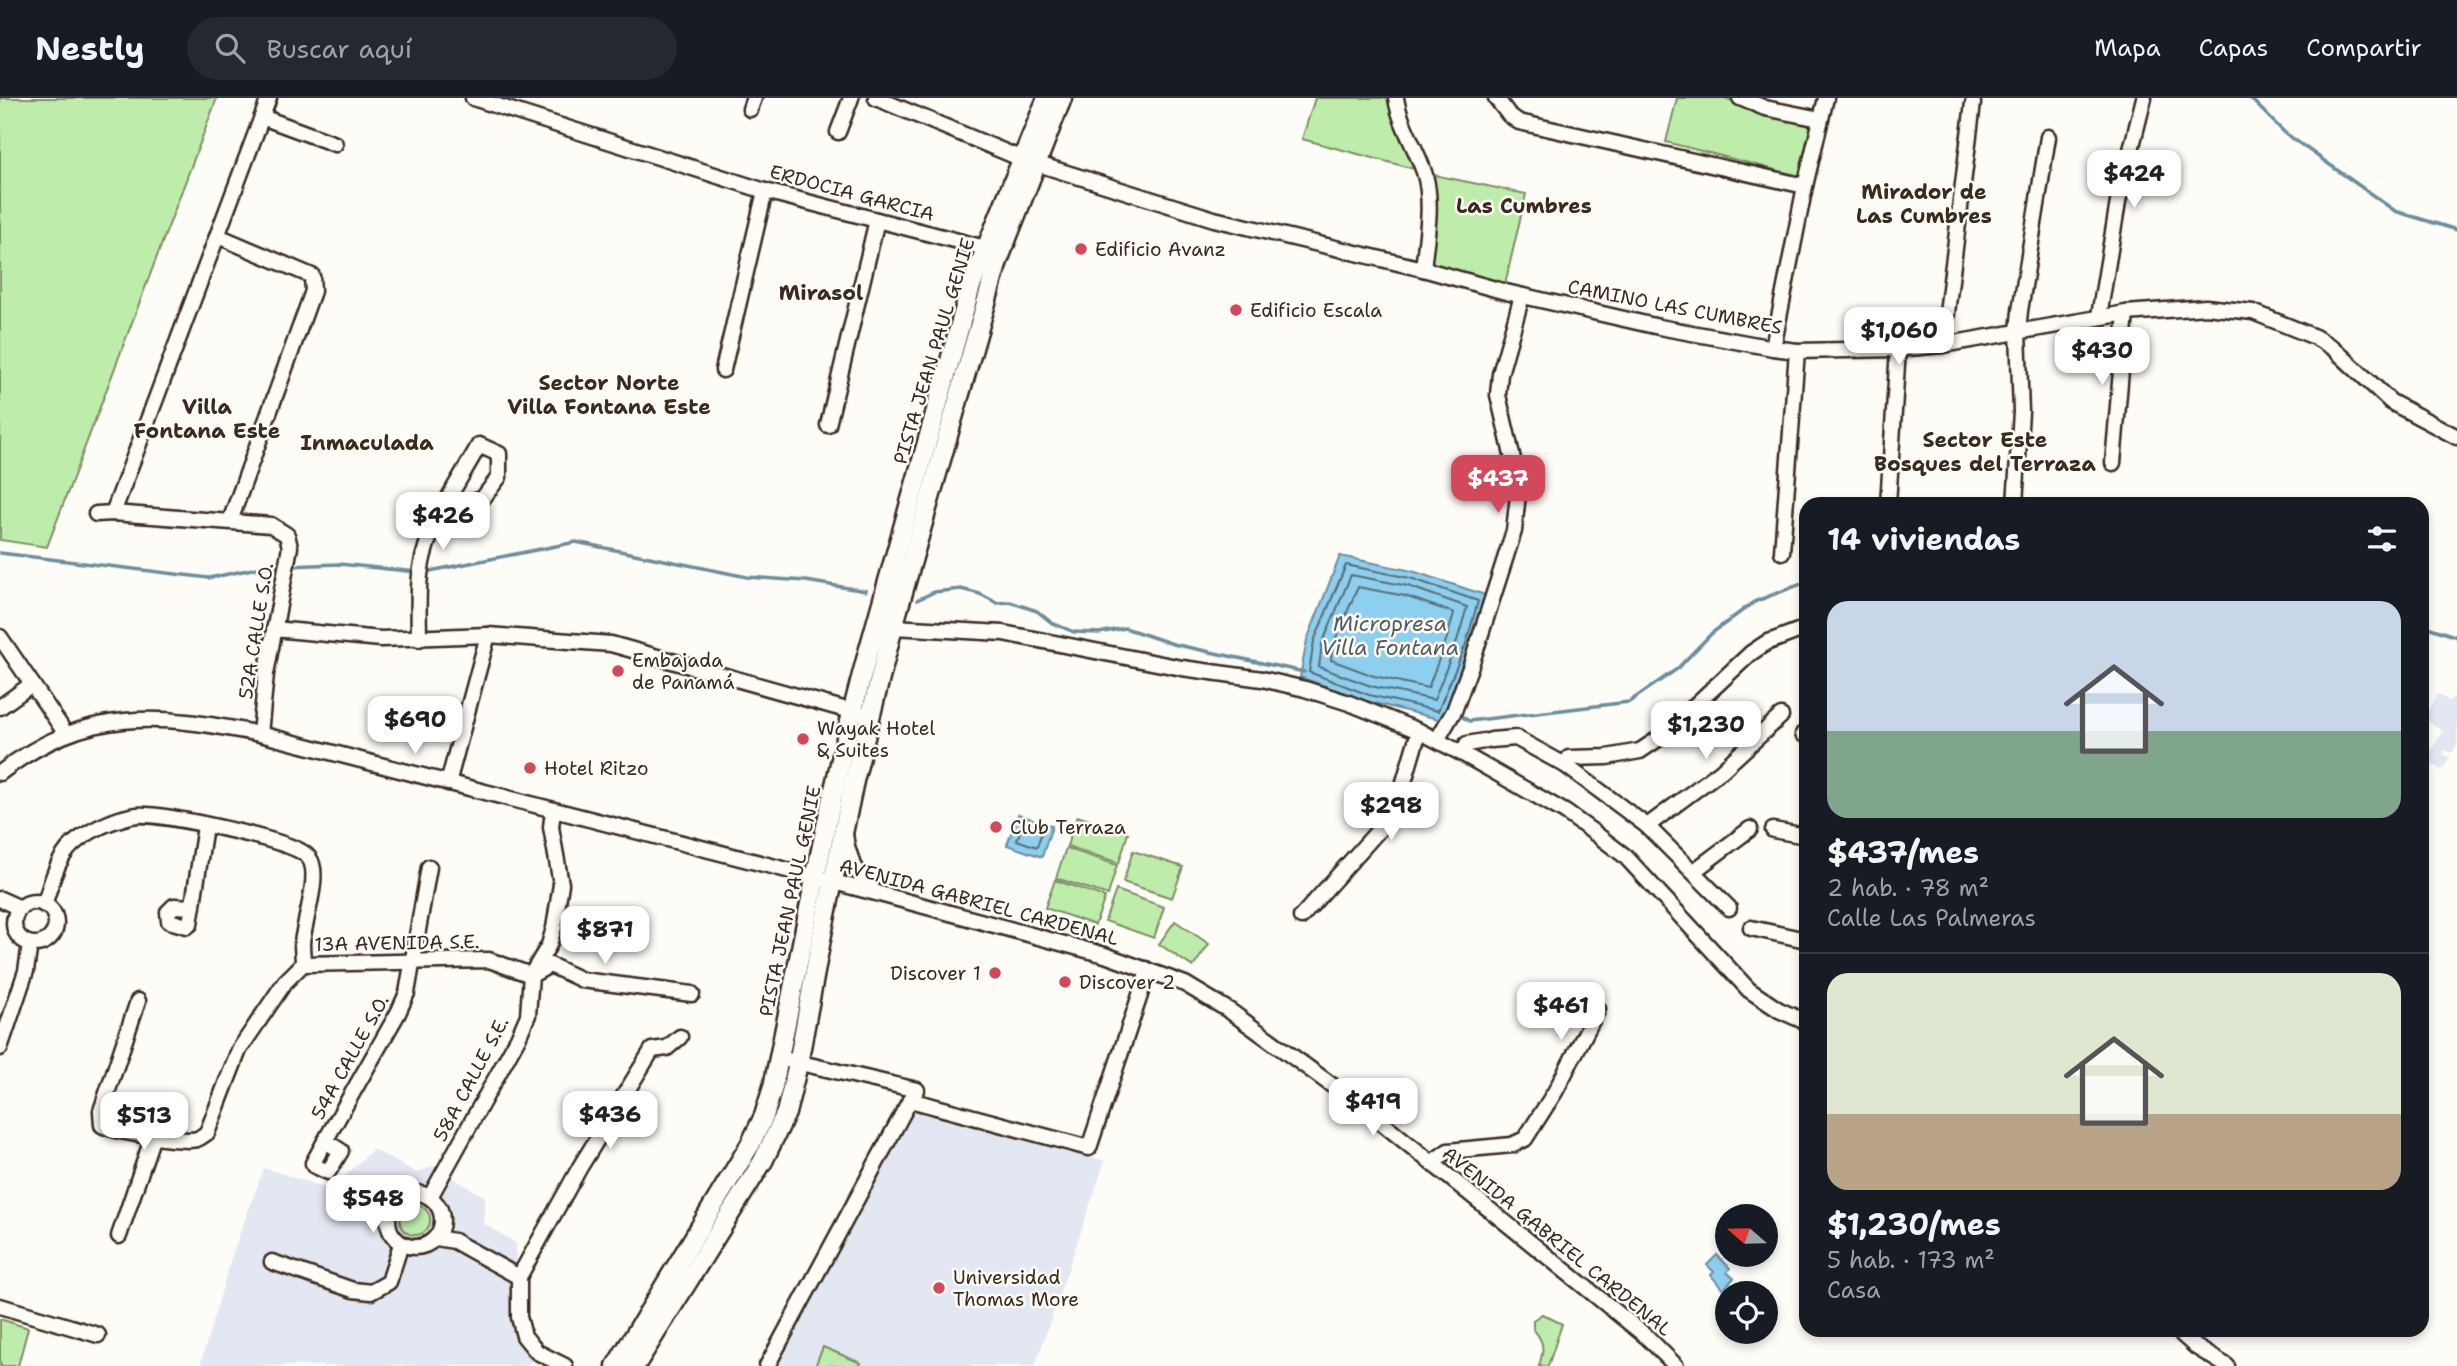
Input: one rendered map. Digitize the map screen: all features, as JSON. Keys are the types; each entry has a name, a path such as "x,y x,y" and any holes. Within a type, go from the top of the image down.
{"main road":[{"name":"PISTA JEAN PAUL GENIE","path":"1030,161 1047,98"},
{"path":"1030,161 1053,98"},
{"name":"PISTA JEAN PAUL GENIE","path":"616,1366 750,1145 764,1116 779,1058 814,878 860,714 893,627 991,254 1030,161 1062,98"},
{"name":"PISTA JEAN PAUL GENIE","path":"635,1366 763,1161 786,1113 845,826 867,656 971,286 991,254"},
{"path":"867,656 882,634 893,627 887,623 887,615 899,565 902,533"}],"street":[{"path":"113,513 270,98"},
{"name":"ERDOCIA GARCIA","path":"473,98 765,191 877,220 991,254"},
{"path":"838,132 851,98"},
{"name":"CAMINO LAS CUMBRES","path":"876,98 1030,161 1214,219 1522,296 1670,330 1773,348 1797,351 1898,349 1943,345 2099,316 2206,307 2229,308 2269,316 2333,348 2391,402 2457,437"},
{"path":"1396,98 1399,115 1409,133 1426,178 1428,216 1423,270"},
{"path":"1496,98 1509,115 1519,122 1805,186"},
{"path":"1740,98 1765,108 1820,119"},
{"path":"1773,348 1805,186 1826,98"},
{"path":"2099,316 2118,202 2144,98"},
{"path":"1943,345 1973,103"},
{"path":"262,117 335,144"},
{"path":"2015,497 2021,412 2018,331 2048,137"},
{"path":"723,370 765,191"},
{"path":"828,425 877,220"},
{"path":"96,514 230,521 313,291 312,276 218,236"},
{"path":"1437,740 1454,711 1471,665 1514,531 1519,485 1498,395 1500,374 1522,296"},
{"path":"2113,463 2126,313"},
{"path":"1888,497 1898,349"},
{"path":"1782,552 1797,351"},
{"path":"419,639 421,575 429,537 439,518 479,446 499,454 499,477 483,498 439,518"},
{"name":"52A CALLE S.O.","path":"230,521 271,525 286,535 290,547 274,629 260,734"},
{"path":"893,627 1003,633 1182,668 1262,679 1305,688 1419,732 1565,812 1625,856 1749,990 1779,1010 1799,1019"},
{"path":"274,629 340,637 419,639 488,635 611,644 860,714"},
{"path":"1565,765 1569,758 1607,757 1640,751 1661,737 1751,653 1766,643 1798,631"},
{"path":"448,783 488,635"},
{"path":"0,637 66,734"},
{"path":"0,707 32,684"},
{"path":"1647,826 1721,771 1781,716"},
{"name":"AVENIDA GABRIEL CARDENAL","path":"0,773 21,757 66,734 145,718 196,722 260,734 876,893 1105,955 1146,969 1185,984 1230,1010 1370,1113 1647,1337 1672,1365"},
{"path":"1301,917 1385,823 1401,792 1419,732"},
{"path":"1463,754 1467,744 1516,738 1565,765 1647,826 1729,908"},
{"path":"531,975 549,945 555,928 561,884 551,827 553,811"},
{"path":"44,905 64,855 80,838 115,821 138,815 205,825 305,853 312,863 314,875 302,944 303,964 285,982 239,1050 206,1133 197,1139 153,1136 108,1129 102,1125 102,1111 138,1001"},
{"path":"193,907 205,825"},
{"path":"845,826 848,850 855,870 876,893"},
{"path":"1694,871 1750,829"},
{"path":"1773,830 1799,835"},
{"name":"54A CALLE S.O.","path":"325,1141 407,993 429,867"},
{"path":"0,899 17,913"},
{"path":"0,913 17,913 30,903 44,905 52,911 56,924 54,931 45,941 30,944 17,935 17,913"},
{"path":"1751,928 1799,938"},
{"path":"0,1048 26,971 30,944"},
{"name":"13A AVENIDA S.E.","path":"303,964 489,960 531,975 550,965 582,980 692,994"},
{"path":"767,1366 910,1100 1089,1148 1146,977 1146,969"},
{"name":"58A CALLE S.E.","path":"430,1197 518,1038 527,1015 531,975"},
{"path":"1432,1163 1448,1152 1511,1145 1525,1139 1555,1092 1598,1009"},
{"path":"565,1366 537,1352 524,1336 519,1317 519,1277 580,1167 652,1050 667,1048 680,1037"},
{"path":"779,1058 917,1090"},
{"path":"119,1236 153,1136"},
{"path":"436,1238 443,1221 442,1211 430,1197 411,1193 395,1202 388,1220 389,1229 401,1244 419,1247 436,1238 454,1241 519,1277"},
{"path":"272,1262 338,1286 371,1292 389,1282 401,1244"},
{"path":"0,1306 98,1335"},
{"path":"2185,1337 2227,1366"}],"shaded area":[{"path":"2438,694 2449,701 2457,694 2457,745 2452,753 2445,750 2443,754 2450,758 2442,770 2429,762 2429,755 2443,730 2429,722 2429,708"},
{"name":"Universidad Thomas More","path":"917,1108 1105,1161 1035,1366 772,1366"},
{"path":"373,1149 417,1173 433,1166 485,1197 483,1223 516,1243 515,1328 532,1361 524,1366 200,1366 231,1258 264,1168 339,1192 349,1172"}],"green space":[{"path":"0,98 217,98 47,547 0,540"},
{"path":"1315,98 1389,98 1396,125 1418,170 1302,139"},
{"path":"1677,98 1725,98 1763,113 1812,122 1800,176 1666,142"},
{"path":"1434,175 1526,194 1505,284 1428,265"},
{"path":"1077,816 1128,833 1119,863 1067,846"},
{"path":"1066,848 1117,865 1108,895 1056,878"},
{"path":"1133,851 1183,867 1172,898 1123,882"},
{"path":"1055,880 1105,897 1095,925 1045,908"},
{"path":"1116,890 1164,907 1154,938 1105,921"},
{"path":"1175,921 1209,944 1193,967 1159,944"},
{"path":"415,1205 426,1209 430,1220 426,1231 415,1235 404,1231 400,1220 404,1209"},
{"path":"1542,1314 1562,1324 1548,1366 1539,1366 1542,1346 1533,1329 1533,1320"},
{"path":"0,1319 28,1328 18,1366 0,1366"},
{"path":"823,1347 861,1363 859,1366 815,1366"}],"water":[{"name":"Micropresa Villa Fontana","path":"1340,556 1412,571 1488,596 1442,720 1367,701 1300,677 1307,640"},
{"path":"1018,814 1052,826 1042,857 1007,845"},
{"path":"1715,1257 1715,1267 1729,1267 1727,1272 1734,1278 1731,1281 1716,1281 1711,1275 1714,1272 1707,1265"}],"waterway":[{"path":"2250,98 2285,133 2395,211 2457,230"},
{"path":"425,572 576,542 747,577 806,581 866,591"},
{"path":"0,553 209,578 281,565"},
{"path":"289,566 339,564 417,572"},
{"path":"1456,713 1469,721 1629,702 1677,669 1712,633 1754,602 1799,585"},
{"path":"917,600 934,592 961,589 980,594 997,603 1010,602 1037,611 1052,623 1074,632 1099,633 1125,628 1173,644 1304,672"},
{"path":"2429,627 2457,637"}],"place":[{"name":"Edificio Avanz","path":"1081,249"},
{"name":"Edificio Escala","path":"1236,310"},
{"name":"Embajada de Panamá","path":"618,671"},
{"name":"Wayak Hotel & Suites","path":"803,739"},
{"name":"Hotel Ritzo","path":"530,768"},
{"name":"Club Terraza","path":"996,827"},
{"name":"Discover 1","path":"995,973"},
{"name":"Discover 2","path":"1065,982"},
{"name":"Universidad Thomas More","path":"939,1288"}],"district":[{"name":"Mirador de Las Cumbres","path":"1924,204"},
{"name":"Las Cumbres","path":"1524,206"},
{"name":"Mirasol","path":"821,293"},
{"name":"Sector Norte Villa Fontana Este","path":"609,395"},
{"name":"Villa Fontana Este","path":"207,419"},
{"name":"Inmaculada","path":"367,443"},
{"name":"Sector Este Bosques del Terraza","path":"1985,452"}]}
